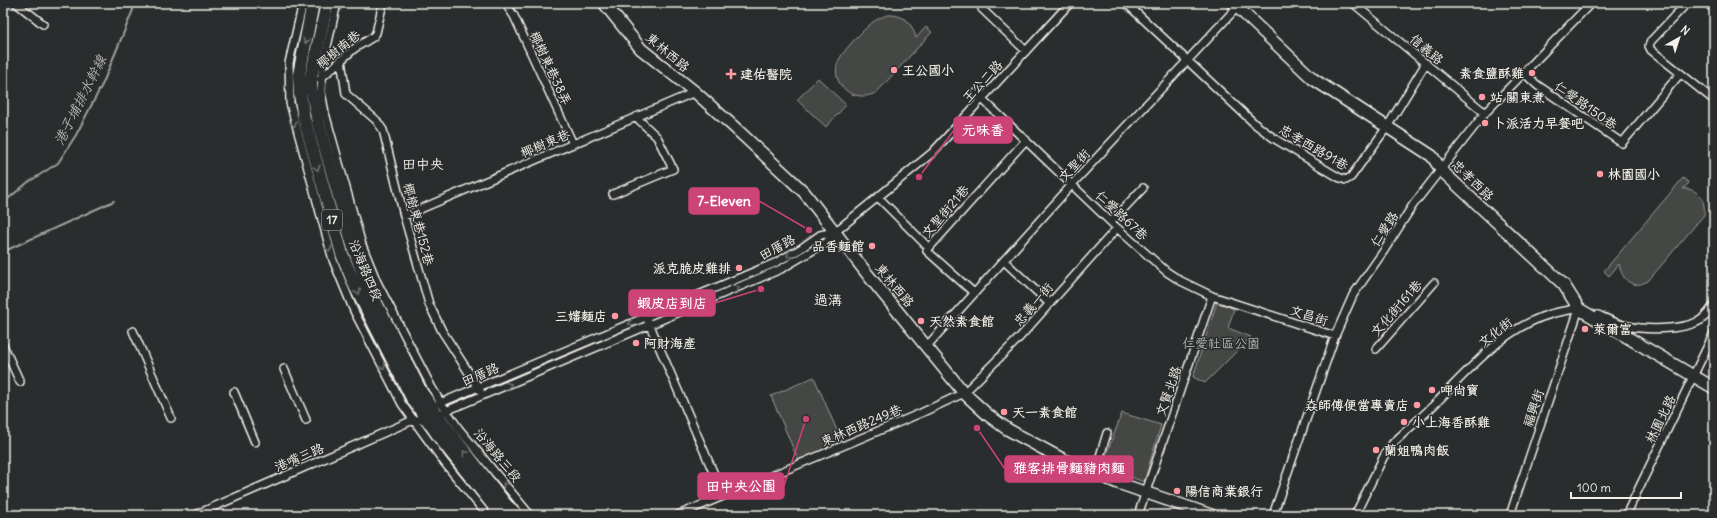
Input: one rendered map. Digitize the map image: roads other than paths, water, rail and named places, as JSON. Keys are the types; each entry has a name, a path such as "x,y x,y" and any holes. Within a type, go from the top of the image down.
{"main road":[{"name":"沿海路四段","path":"313,3 299,75 300,94 304,118 342,254 355,286 412,398 434,411"},
{"name":"沿海路四段","path":"327,3 311,77 311,87 318,123 354,249 367,285 421,392 434,411"},
{"name":"17","path":"434,411 443,442 501,515"},
{"name":"沿海路三段","path":"434,411 506,505 517,515"}],"street":[{"path":"16,3 43,24"},
{"name":"沿海路四段","path":"303,3 289,63 290,103 324,232 342,285 402,404 413,420"},
{"name":"沿海路四段","path":"337,3 322,69 321,92 325,113 362,245 377,282 432,388 434,411"},
{"name":"椰樹南巷","path":"290,103 376,33 383,3"},
{"name":"椰樹東巷38弄","path":"505,3 514,16 573,144"},
{"name":"東林西路","path":"604,3 641,50 695,92 775,163 804,192 868,275 964,393 988,415 1007,429 1064,460 1146,494 1211,515"},
{"name":"王公二路","path":"836,232 932,153 1070,3"},
{"path":"1126,3 1188,60"},
{"name":"信義路","path":"1353,3 1485,113"},
{"name":"仁愛路","path":"1274,515 1335,336 1353,295 1413,206 1442,171 1485,113 1591,3"},
{"path":"1686,3 1651,41 1649,46 1650,50 1714,100"},
{"path":"1706,3 1714,9"},
{"name":"文聖街","path":"927,346 1072,185 1188,60 1237,4"},
{"name":"忠孝西路","path":"1237,4 1313,79 1432,156 1442,171 1564,285 1578,309 1714,388"},
{"path":"982,9 1026,51"},
{"name":"椰樹東巷152巷","path":"341,60 346,94 376,120 383,130 404,216 429,304 442,331 484,395"},
{"name":"忠孝西路91巷","path":"1188,60 1255,124 1275,139 1338,177 1346,180 1351,177 1387,127"},
{"path":"1387,127 1426,63"},
{"name":"仁愛路150巷","path":"1524,72 1537,85 1622,143 1680,74"},
{"name":"椰樹東巷","path":"404,216 695,92"},
{"name":"仁愛路67巷","path":"976,93 1117,228 1167,272 1181,282 1212,296 1275,317"},
{"path":"613,194 673,169 657,138 636,117"},
{"name":"文聖街21巷","path":"974,294 927,251 928,248 1026,140"},
{"path":"1111,222 1143,188"},
{"path":"879,198 928,248"},
{"name":"忠義一街","path":"964,393 1019,338 1117,228"},
{"name":"田厝路","path":"434,411 484,395 781,269 827,242 836,232"},
{"name":"田厝路","path":"413,420 434,411 478,387 779,261 820,235 836,232"},
{"path":"1004,261 1049,303"},
{"name":"文化街161巷","path":"1376,349 1434,283"},
{"name":"文賢北路","path":"1138,515 1212,296"},
{"name":"文化街","path":"1354,515 1385,454 1393,443 1476,363 1521,326 1541,316 1578,309 1627,326 1659,328 1682,327 1697,322 1708,314 1714,305"},
{"name":"福興街","path":"1510,515 1578,309"},
{"path":"647,317 723,495"},
{"name":"文昌街","path":"1275,317 1335,336"},
{"path":"133,331 171,418"},
{"name":"林園北路","path":"1626,515 1714,333"},
{"path":"3,345 20,382"},
{"path":"284,369 306,420"},
{"path":"234,392 255,442"},
{"name":"東林西路249巷","path":"678,515 921,413 964,393"},
{"name":"沿海路三段","path":"434,411 459,429 530,515"},
{"path":"413,420 444,462 488,515"},
{"name":"港嘴三路","path":"195,515 413,420"},
{"path":"1095,473 1107,433"}],"waterway":[{"name":"港子埔排水幹線","path":"3,203 27,183 58,163 76,135 103,83 133,10 132,3"},
{"path":"3,248 7,250 114,201"}],"place":[{"name":"王公國小","path":"894,70"},
{"name":"素食鹽酥雞","path":"1532,73"},
{"name":"建佑醫院","path":"731,74"},
{"name":"站 關東煮","path":"1482,97"},
{"name":"卜派活力早餐吧","path":"1485,123"},
{"name":"林園國小","path":"1600,174"},
{"name":"元味香","path":"919,177"},
{"name":"7-Eleven","path":"809,230"},
{"name":"品香麵館","path":"872,246"},
{"name":"派克脆皮雞排","path":"739,268"},
{"name":"蝦皮店到店","path":"761,289"},
{"name":"三嬸麵店","path":"615,316"},
{"name":"天然素食館","path":"921,321"},
{"name":"萊爾富","path":"1585,329"},
{"name":"阿財海產","path":"636,343"},
{"name":"呷尚寶","path":"1432,390"},
{"name":"𡘙師傅便當專賣店","path":"1417,405"},
{"name":"天一素食館","path":"1004,412"},
{"name":"田中央公園","path":"806,419"},
{"name":"小上海香酥雞","path":"1404,422"},
{"name":"雅客排骨麵豬肉麵","path":"977,428"},
{"name":"蘭姐鴨肉飯","path":"1376,450"},
{"name":"陽信商業銀行","path":"1177,491"}],"district":[{"name":"田中央","path":"423,164"},
{"name":"過溝","path":"828,300"}],"park label":[{"name":"仁愛社區公園","path":"1221,343"}]}
